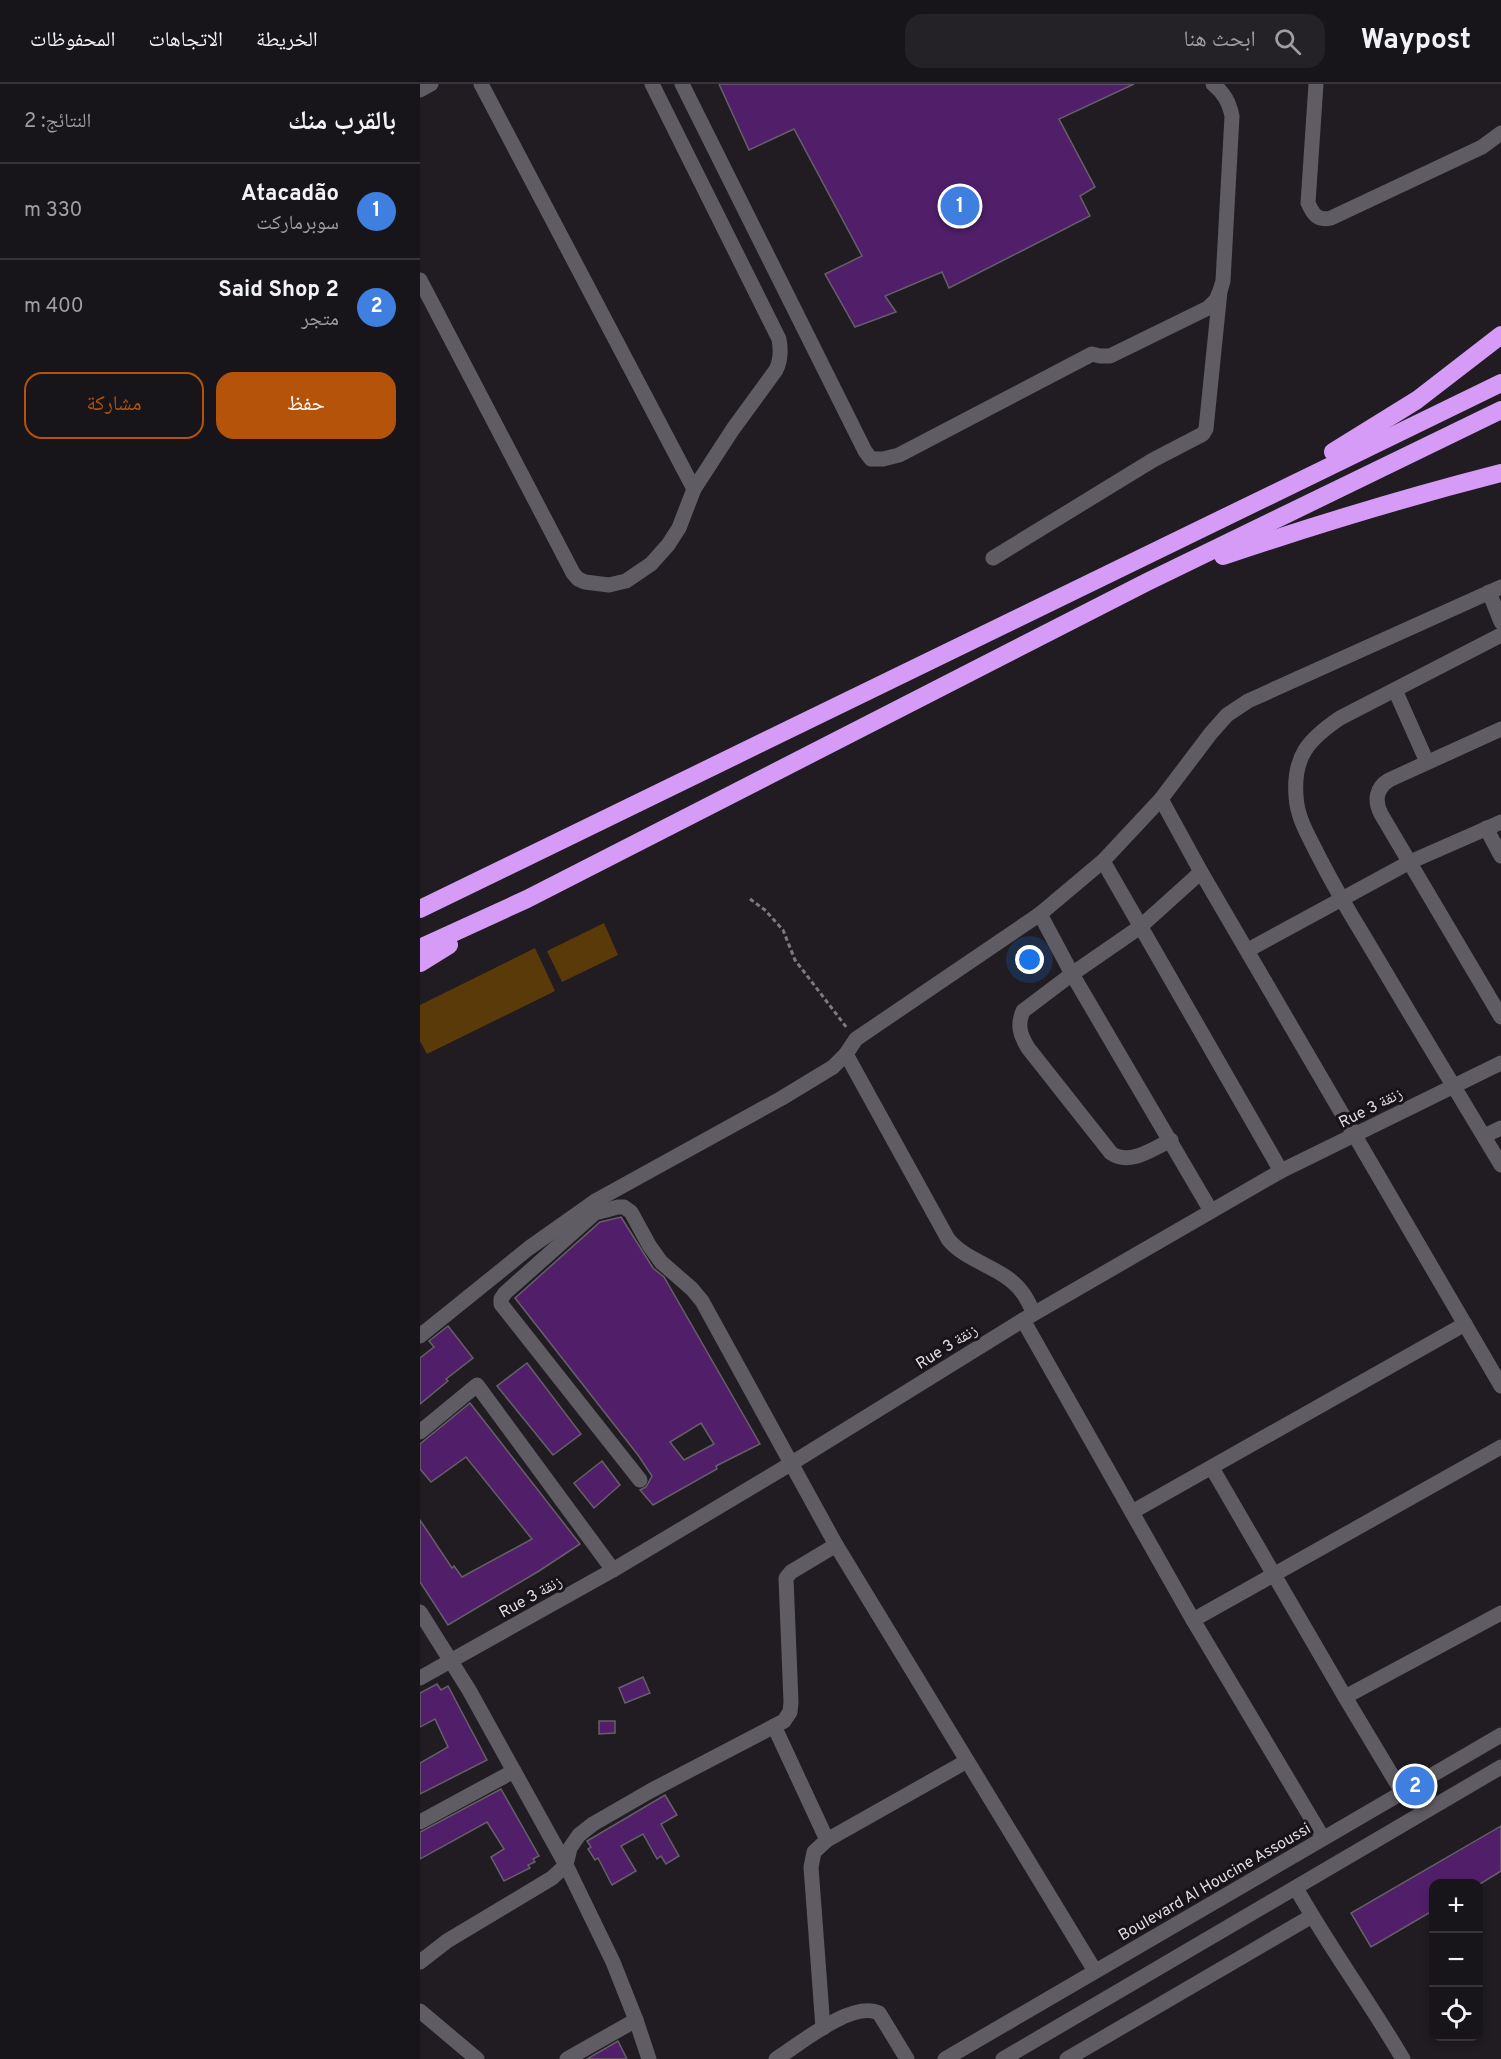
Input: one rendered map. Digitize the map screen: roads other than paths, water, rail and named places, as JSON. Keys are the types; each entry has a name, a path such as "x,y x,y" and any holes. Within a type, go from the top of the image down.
{"highway":[{"path":"1142,558 1344,447 1417,400 1501,335"},
{"path":"420,908 1501,383"},
{"path":"420,948 527,898 1147,582 1501,410"},
{"path":"1147,582 1302,529 1501,473"},
{"path":"420,963 527,898"}],"street":[{"path":"420,90 431,84"},
{"path":"482,84 694,489"},
{"path":"420,280 573,573 578,579 592,584 618,584 635,576 651,564 679,528 694,489 732,429 776,370 780,361 780,346 652,84"},
{"path":"682,84 871,459 899,455 1092,354 1110,356 1208,308 1216,300 1223,281 1232,116 1230,104 1213,84"},
{"path":"1316,84 1308,203 1313,215 1320,219 1331,218 1450,163 1482,147 1501,133"},
{"path":"993,558 1153,460 1203,434 1206,429 1220,291"},
{"path":"420,1336 529,1248 597,1200 782,1098 833,1067 856,1039 1040,914 1102,861 1161,799 1227,715 1241,706 1495,589 1501,622"},
{"path":"1501,635 1340,718 1314,737 1302,753 1296,771 1295,794 1301,821 1341,898 1501,1165"},
{"path":"1395,690 1427,762"},
{"path":"1501,729 1384,783 1377,797 1381,814 1501,1017"},
{"path":"1161,799 1501,1386"},
{"path":"1248,950 1410,862 1501,822"},
{"path":"1486,828 1501,856"},
{"path":"1102,861 1281,1171"},
{"path":"1171,1140 1136,1156 1126,1159 1117,1158 1022,1038 1019,1027 1023,1011 1140,927 1202,872"},
{"path":"1040,914 1072,974 1211,1211"},
{"path":"846,1054 948,1239 955,1248 1003,1276 1022,1291 1028,1316 1132,1512 1193,1620 1323,1838"},
{"name":"Rue 3 زنقة","path":"420,1678 613,1570 792,1463 1028,1316 1281,1171 1501,1063"},
{"path":"1484,1136 1501,1128"},
{"path":"640,1480 501,1304 505,1293 595,1213 618,1207 631,1212 661,1262 692,1289 702,1301 836,1545 1095,1971"},
{"path":"1132,1512 1465,1324"},
{"path":"420,1432 477,1385 613,1570"},
{"path":"1193,1620 1501,1447"},
{"path":"1212,1468 1402,1792"},
{"path":"420,1962 455,1935 536,1889 566,1865 570,1848 579,1835 592,1824 787,1718 790,1707 786,1578 791,1572 836,1545"},
{"path":"420,1612 451,1661 566,1865 613,1962 649,2059"},
{"path":"1345,1697 1501,1613"},
{"path":"774,1726 827,1840"},
{"name":"Boulevard Al Houcine Assoussi","path":"945,2059 1501,1735"},
{"path":"823,2028 811,1860 816,1848 967,1761"},
{"path":"1004,2059 1501,1767"},
{"path":"420,1822 514,1771"},
{"path":"1296,1887 1312,1916 1379,2017 1403,2059"},
{"path":"1067,2059 1312,1916"},
{"path":"420,2011 477,2059"},
{"path":"776,2059 823,2028 855,2011 875,2011 883,2017 908,2059"},
{"path":"567,2059 636,2020"}],"place":[{"name":"Atacadão","path":"960,206"},
{"name":"Said Shop 2","path":"1415,1786"}]}
